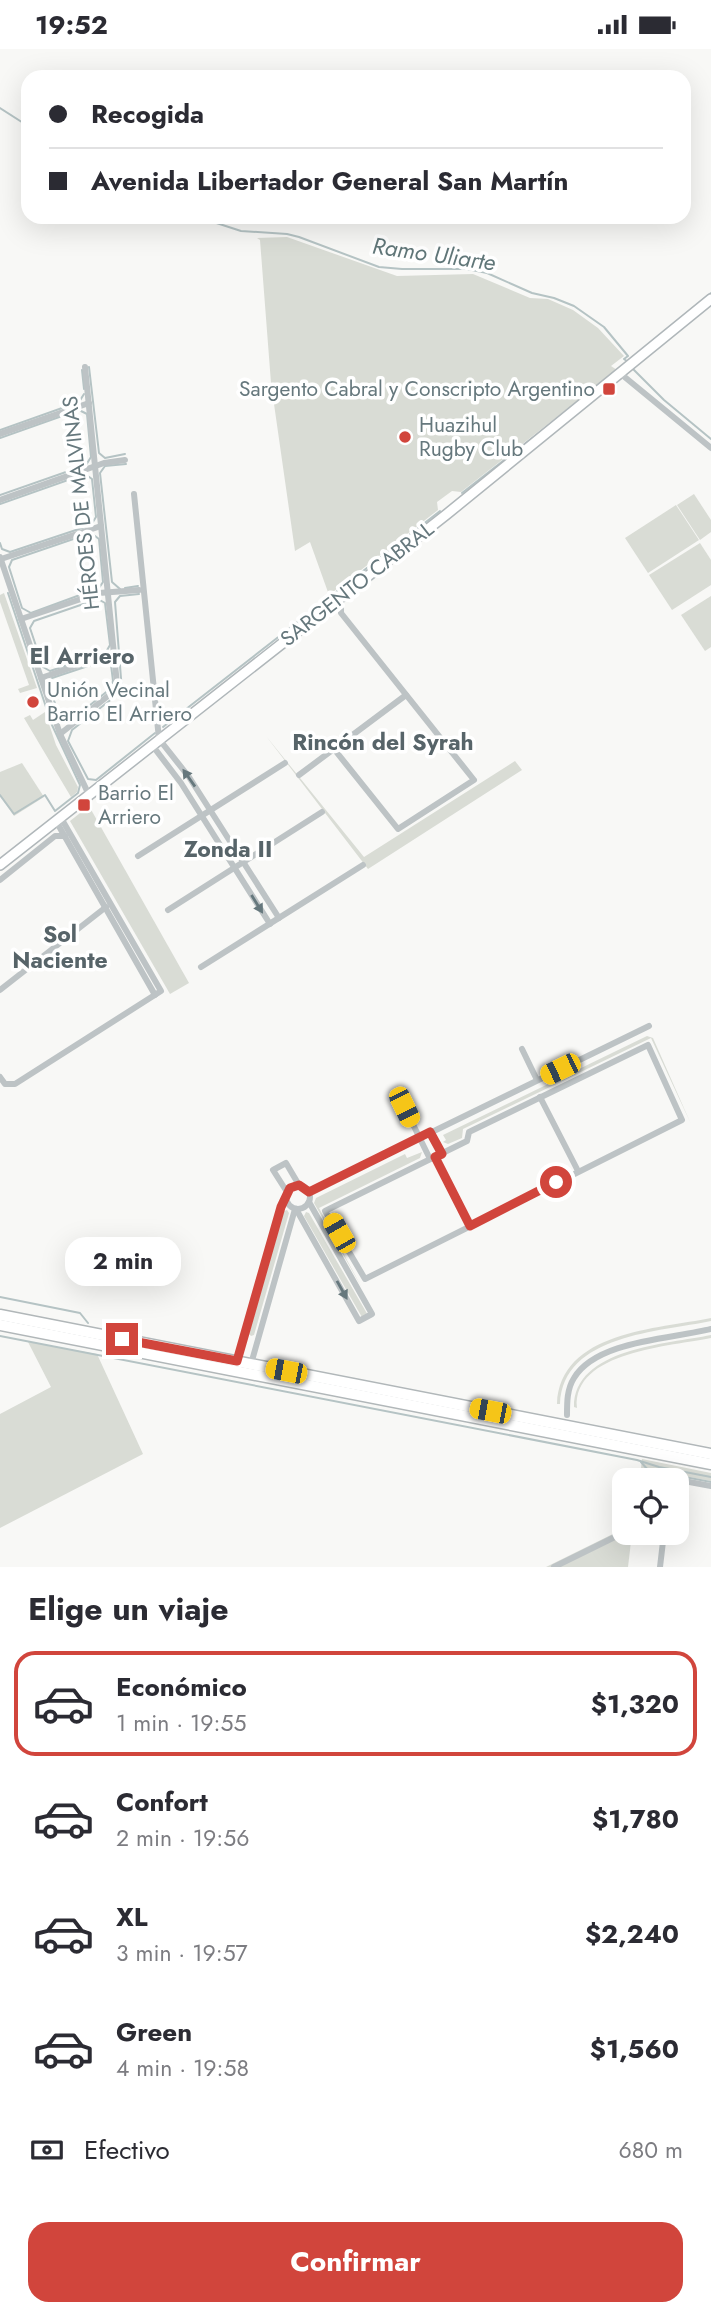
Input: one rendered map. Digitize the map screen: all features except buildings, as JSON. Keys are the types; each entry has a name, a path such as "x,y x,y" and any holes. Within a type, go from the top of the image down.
{"main road":[{"name":"SARGENTO CABRAL","path":"0,865 333,603 711,299"},
{"path":"0,1315 237,1361 711,1464"},
{"path":"0,1325 711,1454"}],"street":[{"name":"HÉROES DE MALVINAS","path":"60,734 113,692 117,684 85,367"},
{"path":"627,368 711,448"},
{"path":"0,434 89,403"},
{"path":"0,499 95,466 125,460"},
{"path":"134,493 155,742 270,924"},
{"path":"89,795 60,734 0,558 101,526"},
{"path":"21,619 99,593 139,590"},
{"path":"333,603 341,609 341,613 474,780 398,829 334,749"},
{"path":"41,677 114,653"},
{"path":"299,775 406,695"},
{"path":"155,742 188,777 279,918"},
{"path":"138,856 285,763"},
{"path":"168,910 322,812"},
{"path":"58,820 65,837 76,850"},
{"path":"0,1077 5,1084 15,1084 155,995 131,946 58,820"},
{"path":"0,880 55,836 65,837"},
{"path":"201,967 363,865"},
{"path":"0,990 108,905"},
{"path":"309,1192 649,1026"},
{"path":"649,1045 682,1120 365,1279 326,1211 436,1156 467,1141 469,1132 649,1045"},
{"path":"522,1049 537,1080"},
{"path":"540,1097 578,1171"},
{"path":"404,1107 419,1137 436,1156"},
{"path":"430,1132 436,1156 470,1226"},
{"path":"286,1163 299,1185 309,1192 309,1202 372,1314 359,1321 295,1209 288,1204 273,1170 286,1163"},
{"path":"237,1361 281,1207 286,1195 294,1186 299,1185"},
{"path":"295,1209 304,1207 309,1202"},
{"path":"251,1364 295,1209"},
{"path":"567,1415 567,1397 572,1382 579,1371 593,1360 635,1344 711,1329"},
{"path":"689,1482 711,1486"},
{"path":"554,1567 612,1538"},
{"path":"660,1567 663,1545"}],"shaded area":[{"name":"Huazihul Rugby Club","path":"287,237 397,276 473,274 530,298 548,299 573,310 598,328 624,356 611,366 617,370 461,492 452,491 437,502 438,510 329,595 310,542 295,551 271,383 260,240 257,238"},
{"path":"694,494 711,520 711,532 700,540 677,505"},
{"path":"676,505 699,540 648,573 625,538"},
{"path":"700,543 711,560 711,585 672,610 649,575"},
{"path":"4,593 37,688 20,693 18,689 29,685 0,602 0,595"},
{"path":"711,596 711,647 705,651 681,615"},
{"path":"45,712 56,745 78,787 71,797 24,718 30,715 33,720"},
{"path":"266,736 364,857 515,761 522,770 368,869"},
{"path":"22,763 44,797 14,816 0,796 0,772"},
{"path":"89,806 189,983 170,994 70,821"},
{"path":"647,1036 653,1038 691,1124 651,1038 463,1129 462,1138 448,1144 443,1142 446,1140 443,1135"},
{"path":"422,1152 420,1158 319,1208 362,1288 314,1203 316,1198 405,1154 407,1158"},
{"path":"284,1211 289,1213 254,1335 251,1336 249,1334"},
{"path":"306,1212 369,1317 363,1319 304,1216"},
{"path":"711,1318 711,1321 618,1340 596,1350 578,1363 565,1381 560,1404 557,1404 562,1380 575,1361 593,1348 640,1331"},
{"path":"711,1335 711,1338 651,1349 607,1363 590,1374 580,1389 577,1408 574,1407 578,1387 589,1372 606,1361 649,1346"},
{"path":"28,1342 97,1354 143,1454 0,1528 0,1414 51,1387"},
{"path":"642,1459 686,1468 641,1468"},
{"path":"689,1469 711,1473 711,1481 689,1477"},
{"path":"612,1534 612,1545 631,1545 628,1567 546,1567"}],"waterway":[{"name":"Ramo Uliarte","path":"0,108 21,122"},
{"name":"Ramo Uliarte","path":"220,224 241,231 299,237 379,267 467,269 487,273 532,293 574,306 604,327 628,356 624,359 628,362"},
{"path":"633,357 711,293"},
{"path":"89,367 99,453 105,458 125,454"},
{"path":"633,369 664,400 711,439"},
{"path":"82,370 84,389"},
{"path":"0,430 79,402 84,394"},
{"path":"462,493 572,407"},
{"path":"0,438 79,410 87,414 91,457 86,465 0,495"},
{"path":"120,589 112,582 100,473 105,466 126,464"},
{"path":"0,504 85,474 92,479 96,517 91,525 10,552 2,549 0,543"},
{"path":"163,727 440,511"},
{"path":"91,533 99,539 103,582 99,588 31,613 22,608 9,567 12,560 91,533"},
{"path":"125,588 138,586"},
{"path":"0,795 14,814 45,795 55,811 78,793 80,785 52,725 8,593"},
{"path":"139,594 120,596 115,602 122,691 72,730 68,741 88,779 96,780 155,733"},
{"path":"98,599 105,603 110,645 106,652 50,671 43,667 30,628 34,621 98,599"},
{"path":"103,661 111,665 113,681 110,689 69,722 60,719 49,685 52,678 103,661"},
{"path":"0,1297 80,1313 88,1323"},
{"path":"0,1336 637,1460 711,1477"},
{"path":"641,1462 648,1470 711,1482"}],"place":[{"name":"Sargento Cabral y Conscripto Argentino","path":"609,389"},
{"name":"Huazihul Rugby Club","path":"405,437"},
{"name":"Unión Vecinal Barrio El Arriero","path":"33,702"},
{"name":"Barrio El Arriero","path":"84,805"}],"district":[{"name":"El Arriero","path":"82,656"},
{"name":"Rincón del Syrah","path":"383,742"},
{"name":"Zonda II","path":"228,849"},
{"name":"Sol Naciente","path":"60,947"}],"route":[{"path":"122,1339 237,1361 281,1207 290,1188 299,1185 309,1192 430,1132 442,1154 435,1157 470,1226 556,1182"}]}
